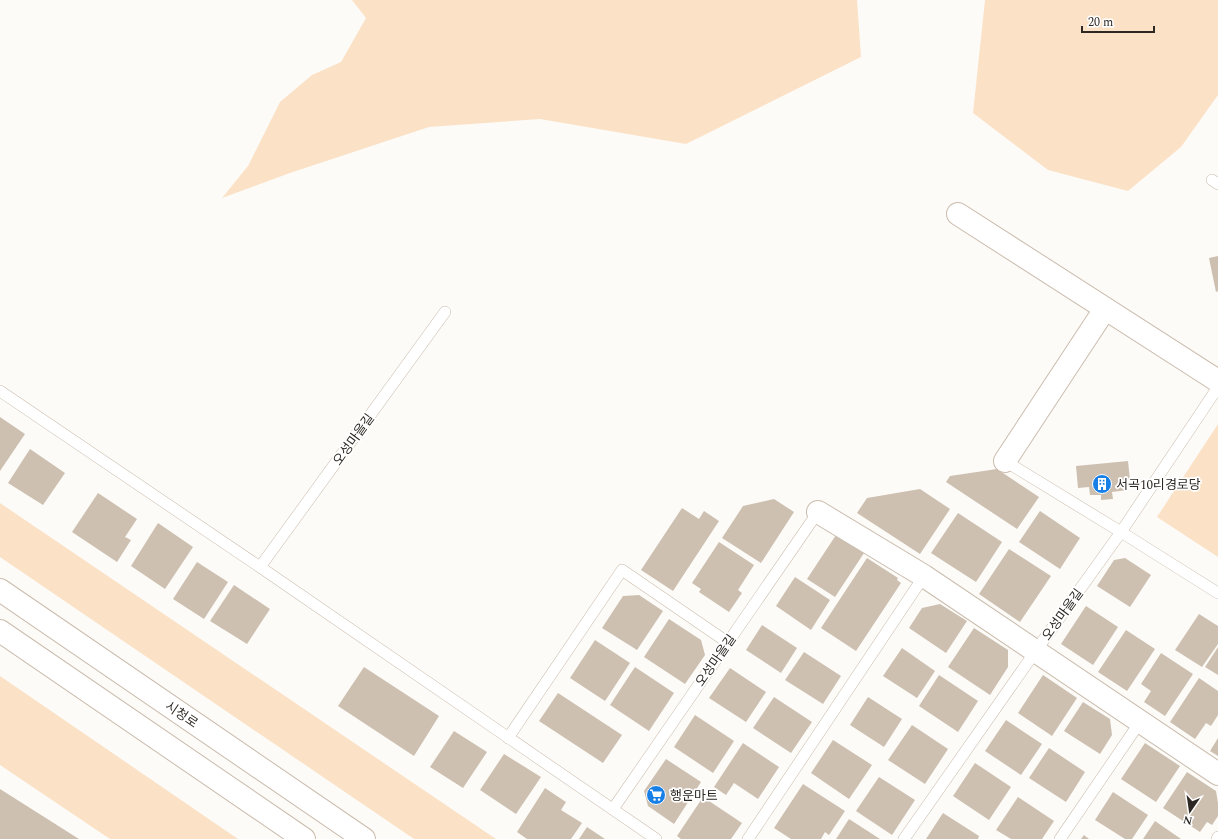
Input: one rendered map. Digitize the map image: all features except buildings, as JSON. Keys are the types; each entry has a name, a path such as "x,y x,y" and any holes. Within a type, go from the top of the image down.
{"street":[{"path":"958,214 1218,381"},
{"path":"1005,461 1105,309"},
{"path":"818,512 924,576 1218,774"},
{"name":"시청로","path":"0,590 364,839"},
{"path":"0,631 304,839"}],"lane":[{"name":"오성마을길","path":"260,567 445,312"},
{"name":"오성마을길","path":"904,839 1121,532 1218,387"},
{"path":"0,391 260,567 656,839"},
{"path":"1005,461 1218,593"},
{"name":"오성마을길","path":"613,809 818,512"},
{"path":"508,738 622,570 727,642"},
{"path":"748,839 924,576"},
{"path":"1060,839 1140,722"}],"shaded area":[{"path":"352,0 857,0 861,57 686,144 540,119 429,127 290,173 222,198 248,166 280,102 312,75 341,62 366,18"},
{"path":"985,0 1218,0 1218,95 1181,147 1128,191 1048,170 973,113"},
{"path":"1218,424 1218,557 1157,517"},
{"path":"0,503 496,839 414,839 0,557"},
{"path":"0,676 238,839 110,839 0,765"}],"place":[{"name":"서곡10리경로당","path":"1102,484"},
{"name":"행운마트","path":"656,795"}]}
